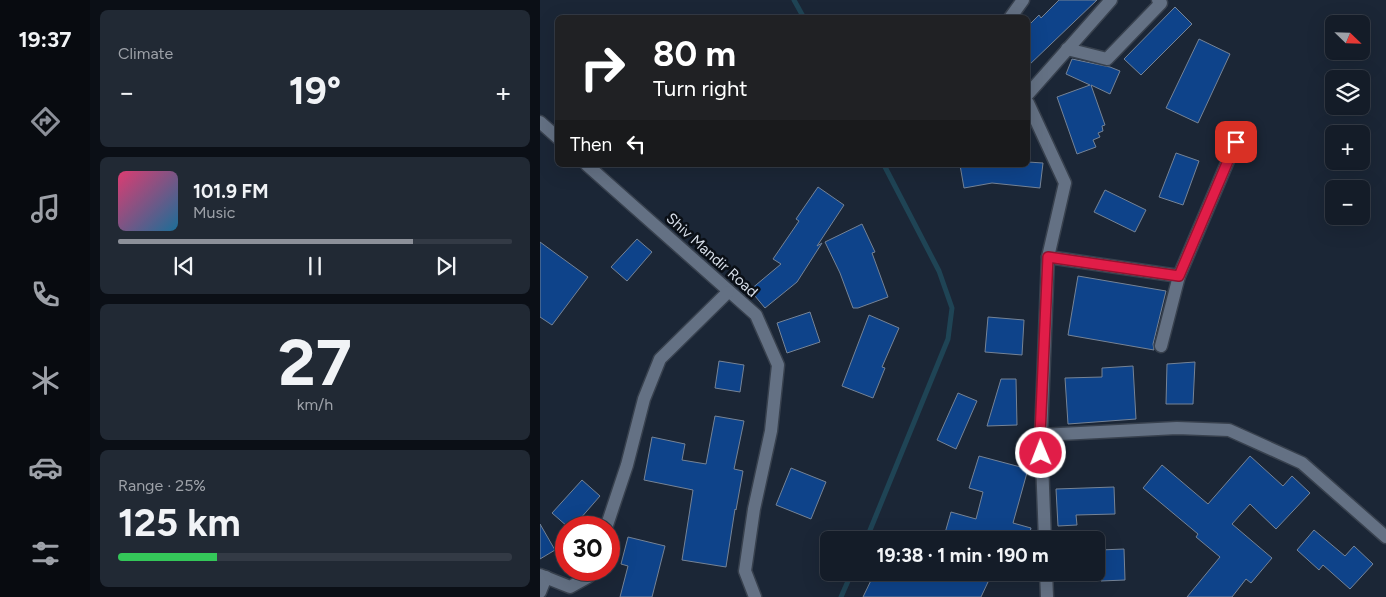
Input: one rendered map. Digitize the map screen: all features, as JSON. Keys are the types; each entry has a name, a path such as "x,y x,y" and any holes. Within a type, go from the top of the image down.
{"street":[{"path":"1012,15 1023,0"},
{"path":"1030,92 1112,0"},
{"path":"1067,49 1107,59 1161,3 1158,0"},
{"path":"1030,107 1065,183 1048,257 1040,435 1045,531"},
{"path":"540,122 555,135"},
{"path":"1161,346 1179,276 1236,142"},
{"name":"Shiv Mandir Road","path":"589,167 756,315 778,365 771,431 754,509 745,571 755,597"},
{"path":"1048,257 1179,276"},
{"path":"610,516 627,465 644,399 660,359 728,292"},
{"path":"1040,435 1177,428 1229,430 1302,463 1386,537"},
{"path":"540,592 543,576 555,581"},
{"path":"555,581 570,587 581,581"},
{"path":"1046,581 1047,597"}],"building":[{"path":"1059,0 1097,0 1030,64 1030,24 1039,15 1041,18"},
{"path":"1175,7 1192,24 1141,75 1124,59"},
{"path":"1199,39 1230,54 1198,123 1166,108"},
{"path":"1072,59 1120,71 1110,94 1091,85 1105,125 1102,126 1103,131 1098,133 1100,137 1093,140 1096,147 1077,154 1057,97 1090,85 1066,74"},
{"path":"1176,153 1199,161 1183,205 1159,197"},
{"path":"1030,162 1043,163 1040,188 992,183 964,188 960,167 1030,167"},
{"path":"818,187 844,205 817,246 822,243 797,282 765,308 750,290 781,264 773,259 799,221 796,219"},
{"path":"1105,190 1146,210 1135,232 1094,212"},
{"path":"862,224 875,252 872,253 888,297 853,308 840,273 825,242"},
{"path":"637,239 652,252 627,281 611,267"},
{"path":"540,242 588,277 552,325 540,317"},
{"path":"1078,276 1166,291 1153,344 1154,350 1068,335"},
{"path":"810,312 820,342 787,353 777,323"},
{"path":"869,315 899,328 882,367 885,368 873,398 842,386"},
{"path":"988,317 1024,320 1022,355 985,352"},
{"path":"719,361 744,365 740,392 715,388"},
{"path":"1195,362 1193,404 1166,404 1167,364"},
{"path":"1133,366 1136,419 1068,424 1065,378 1102,377 1102,368"},
{"path":"1001,379 1016,379 1017,425 987,426"},
{"path":"958,393 977,401 956,449 937,440"},
{"path":"715,416 744,421 734,469 743,471 726,567 682,560 693,490 644,480 652,437 685,444 682,460 706,464"},
{"path":"979,456 1028,469 1013,523 1031,528 1030,531 946,531 951,512 976,519 983,492 969,488"},
{"path":"1250,456 1283,486 1292,476 1310,493 1276,529 1250,504 1232,524 1272,558 1251,583 1246,579 1232,597 1187,597 1220,557 1196,537 1198,534 1143,488 1162,465 1208,504"},
{"path":"791,468 826,482 811,519 776,505"},
{"path":"582,480 600,496 583,516 555,516 552,513"},
{"path":"1114,487 1115,514 1076,515 1077,525 1058,526 1056,489"},
{"path":"540,524 555,550 540,559"},
{"path":"1314,530 1345,556 1354,546 1373,564 1350,589 1323,565 1319,570 1297,550"},
{"path":"628,537 665,546 652,597 620,597 628,566 621,564"},
{"path":"1124,549 1125,580 1105,581 1105,550"},
{"path":"871,581 988,582 981,597 863,597"}],"waterway":[{"path":"794,0 802,15"},
{"path":"870,531 948,339 952,308 939,271 885,167"},
{"path":"841,597 848,581"}],"route":[{"path":"1041,453 1040,435 1048,257 1179,276 1236,142"}]}
